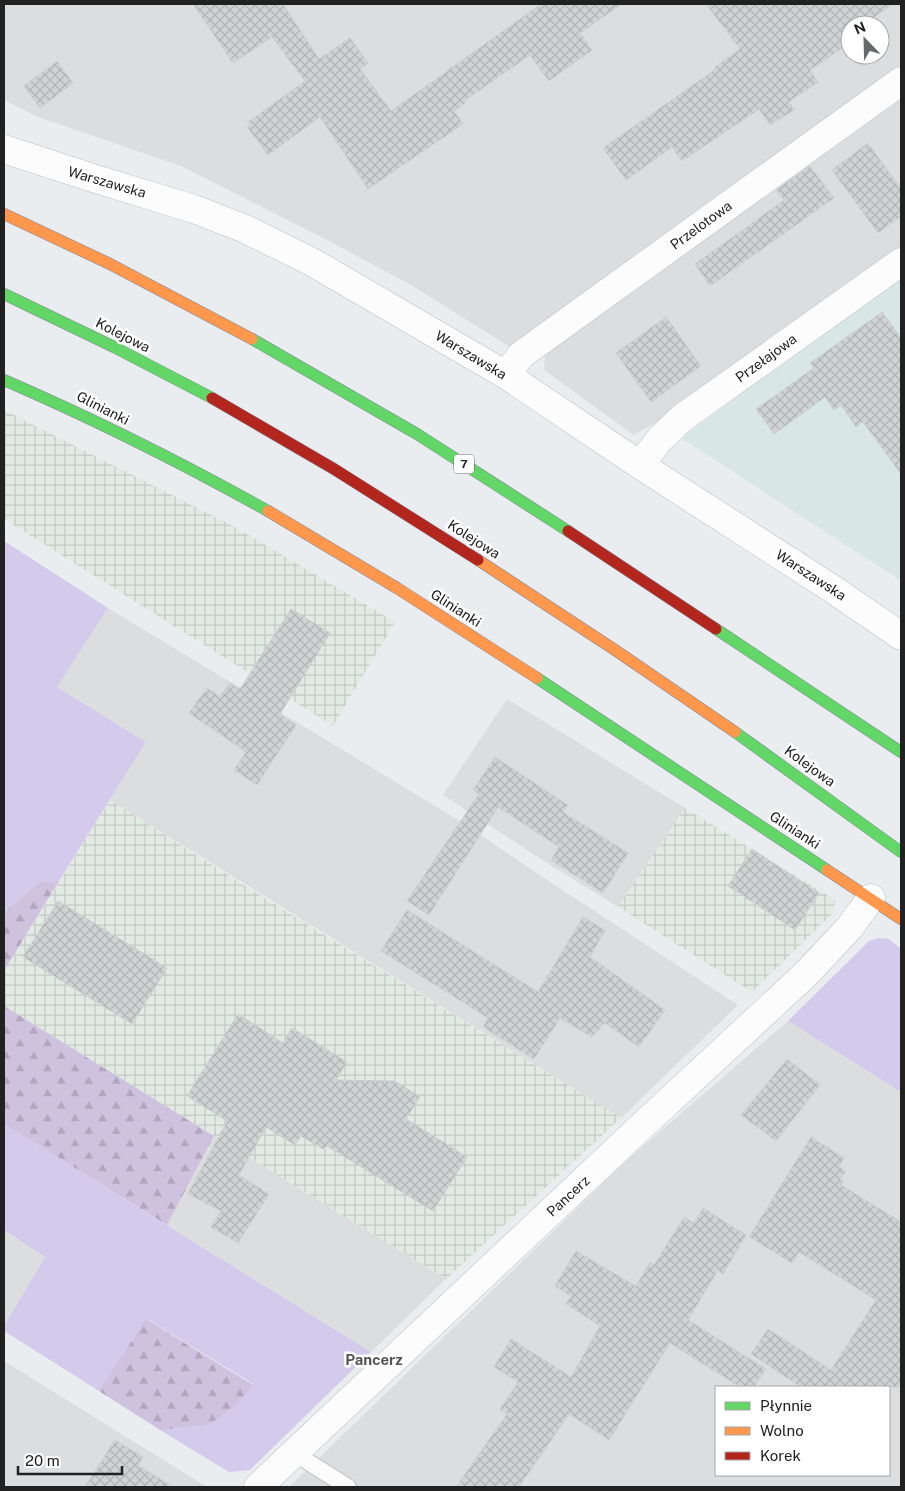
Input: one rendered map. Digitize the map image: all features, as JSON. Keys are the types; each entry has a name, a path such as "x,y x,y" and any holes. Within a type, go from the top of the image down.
{"main road":[{"name":"7","path":"4,214 117,267 200,310 302,366 397,422 554,522 901,752"},
{"name":"Kolejowa","path":"4,294 89,334 221,403 416,519 580,625 692,701 782,764 901,852"},
{"name":"Glinianki","path":"4,380 61,403 225,487 381,578 459,627 901,919"}],"street":[{"name":"Przelotowa","path":"506,375 521,355 901,82"},
{"name":"Warszawska","path":"4,149 161,198 243,228 312,262 506,375 811,575 897,625"},
{"name":"Przełajowa","path":"640,464 660,439 682,418 901,262"},
{"name":"Pancerz","path":"258,1487 806,974 850,927 871,898"}],"lane":[{"path":"294,1453 348,1487"}],"shaded area":[{"path":"4,4 901,4 901,68 510,347 411,285 181,166 38,117 4,100"},
{"path":"901,94 901,248 660,420 634,435 544,370 545,353"},
{"path":"901,277 901,581 681,438"},
{"path":"4,410 235,527 395,622 333,726 4,519"},
{"path":"4,541 108,608 57,687 146,742 59,881 40,882 4,912"},
{"path":"108,608 460,821 738,1005 621,1118 110,800 146,742 57,687"},
{"path":"507,699 685,808 618,907 443,795"},
{"path":"110,800 621,1118 446,1279 4,1006 4,971"},
{"path":"685,808 835,900 833,913 752,992 618,907"},
{"path":"878,938 889,939 901,949 901,1092 788,1021 869,941"},
{"path":"788,1021 901,1092 901,1487 289,1487 626,1161"},
{"path":"4,1124 371,1352 250,1470 229,1472 160,1430 209,1425 235,1407 253,1384 147,1319 99,1391 4,1331 4,1326 45,1257 4,1230"},
{"path":"214,1136 446,1279 371,1352 167,1225"},
{"path":"4,1230 45,1257 4,1326"},
{"path":"4,1361 207,1487 4,1487"}],"green space":[{"path":"59,881 4,971 4,912 40,882"},
{"path":"4,1006 214,1136 167,1225 4,1124"},
{"path":"146,1319 253,1385 235,1407 209,1425 160,1430 99,1391"}],"building":[{"path":"193,4 283,4 319,59 350,38 368,63 360,69 391,111 541,4 622,4 580,33 592,50 549,81 530,55 464,101 466,103 454,111 463,124 368,189 320,117 268,155 247,127 250,125 248,122 305,81 272,37 233,63"},
{"path":"706,4 893,4 877,15 840,15 840,50 810,70 818,82 789,102 794,110 770,125 759,109 682,161 672,147 626,180 603,148 716,69 715,67 740,49"},
{"path":"57,61 73,83 40,108 24,86"},
{"path":"868,143 901,189 901,216 878,233 832,170"},
{"path":"810,166 834,198 710,286 695,264 784,200 776,190"},
{"path":"882,312 901,338 901,474 863,422 856,427 841,405 834,410 825,397 774,434 756,409 814,368 810,363"},
{"path":"666,317 701,366 651,402 616,353"},
{"path":"291,609 330,633 280,714 296,725 257,785 234,770 246,752 189,713 207,688 220,697 230,683 240,689"},
{"path":"495,757 568,805 563,812 628,853 603,893 551,860 559,847 498,807 429,915 407,901 479,794 473,790"},
{"path":"752,849 819,893 795,930 728,886"},
{"path":"58,901 167,968 132,1024 23,957"},
{"path":"407,910 538,992 583,917 605,930 590,957 665,1010 639,1047 605,1023 592,1037 560,1018 534,1059 483,1027 488,1018 381,951"},
{"path":"238,1014 283,1043 292,1028 347,1062 336,1080 393,1081 420,1097 406,1119 467,1157 433,1211 327,1146 323,1149 301,1136 295,1145 266,1127 239,1175 269,1194 238,1243 211,1227 221,1211 188,1194 227,1121 187,1096"},
{"path":"787,1059 820,1085 776,1141 741,1115"},
{"path":"811,1137 844,1158 839,1167 846,1171 840,1180 843,1181 841,1185 901,1222 901,1387 799,1386 751,1354 768,1329 831,1370 876,1300 799,1252 792,1263 749,1237"},
{"path":"703,1208 746,1235 723,1274 718,1270 688,1320 766,1369 755,1386 738,1386 670,1343 609,1440 569,1414 519,1487 456,1487 507,1414 500,1409 518,1382 494,1367 511,1339 571,1377 600,1326 566,1304 571,1296 555,1286 576,1251 636,1286 650,1262 654,1265 684,1217 694,1223"},
{"path":"115,1440 143,1457 138,1465 173,1487 85,1487"}],"traffic: fast":[{"path":"4,294 114,347 212,398"},
{"path":"252,339 417,434 568,531"},
{"path":"4,380 137,442 268,511"},
{"path":"716,629 901,752"},
{"path":"537,678 827,870"},
{"path":"735,732 901,852"}],"traffic: slow":[{"path":"4,214 110,264 252,339"},
{"path":"268,511 397,588 537,678"},
{"path":"478,560 735,732"},
{"path":"827,870 901,919"}],"traffic: jam":[{"path":"212,398 334,469 478,560"},
{"path":"568,531 716,629"}],"district":[{"name":"Pancerz","path":"374,1359"}]}
